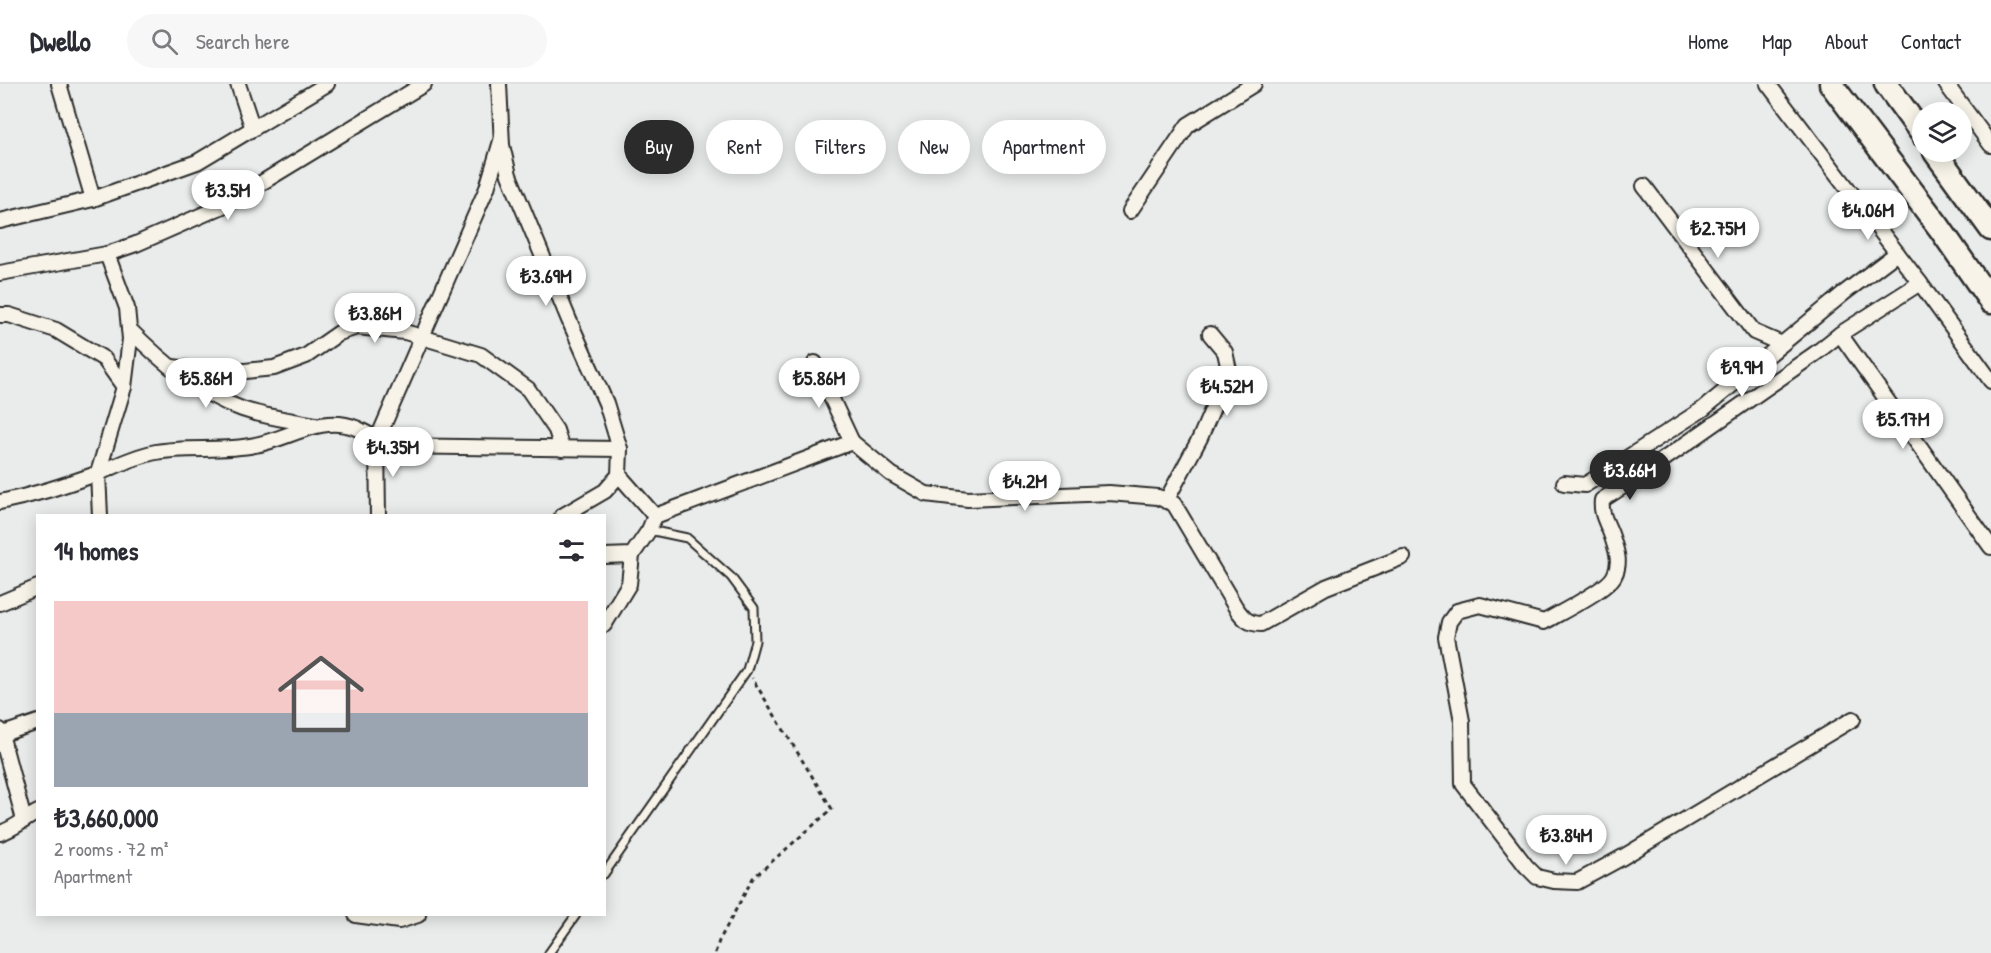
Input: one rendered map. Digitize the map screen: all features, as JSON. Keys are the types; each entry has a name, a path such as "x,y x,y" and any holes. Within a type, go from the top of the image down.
{"highway":[{"path":"1831,84 1939,227 1991,302"},
{"path":"1886,84 1912,120"},
{"path":"1942,162 1991,229"}],"street":[{"path":"59,84 93,199"},
{"path":"238,84 253,129"},
{"path":"0,221 93,199 197,162 327,84"},
{"path":"0,273 107,254 136,244 225,205 424,84"},
{"path":"499,84 502,140 510,175 606,404 620,449 619,475 605,491 565,514"},
{"path":"1130,212 1188,125 1254,84"},
{"path":"1768,84 1920,283 1991,381"},
{"path":"1946,84 1991,145"},
{"path":"378,514 377,440 487,188 502,140"},
{"path":"1644,186 1754,332 1782,344"},
{"path":"1564,483 1585,485 1703,409 1844,293 1897,253"},
{"path":"100,514 99,473 124,387 130,339 128,308 107,254"},
{"path":"1853,719 1623,858 1577,882 1554,881 1537,877 1526,866 1463,783 1462,721 1446,637 1449,622 1457,611 1480,605 1544,622 1614,578 1619,561 1612,536 1601,511 1602,500 1657,465 1840,334 1920,283"},
{"path":"0,315 9,315 56,330 104,359 124,387"},
{"path":"172,367 226,373 274,368 306,356 339,333 357,327 405,332 481,355 528,388 556,430 562,448"},
{"path":"129,329 151,351 197,387 242,409 316,426"},
{"path":"1166,501 1200,438 1229,370 1225,352 1210,334"},
{"path":"1840,334 1991,547"},
{"path":"815,363 852,442 891,474 926,494 969,499 1109,493 1158,497 1174,504 1236,608 1252,624 1261,624 1326,587 1403,557"},
{"path":"0,502 42,493 155,452 256,445 316,426 335,424 356,428 388,446 620,449"},
{"path":"606,622 629,584 632,555 649,531 656,516 852,442"},
{"path":"619,475 656,516"},
{"path":"606,556 632,555"},
{"path":"0,603 36,588"},
{"path":"24,820 0,733 36,723"},
{"path":"0,833 12,830 36,813"},
{"path":"363,916 399,921 415,916"}],"lane":[{"path":"606,871 747,670 755,641 754,608 731,577 687,538 649,531"},
{"path":"549,953 575,916"}],"path":[{"path":"715,953 719,941 753,878 832,809 747,670"}]}
